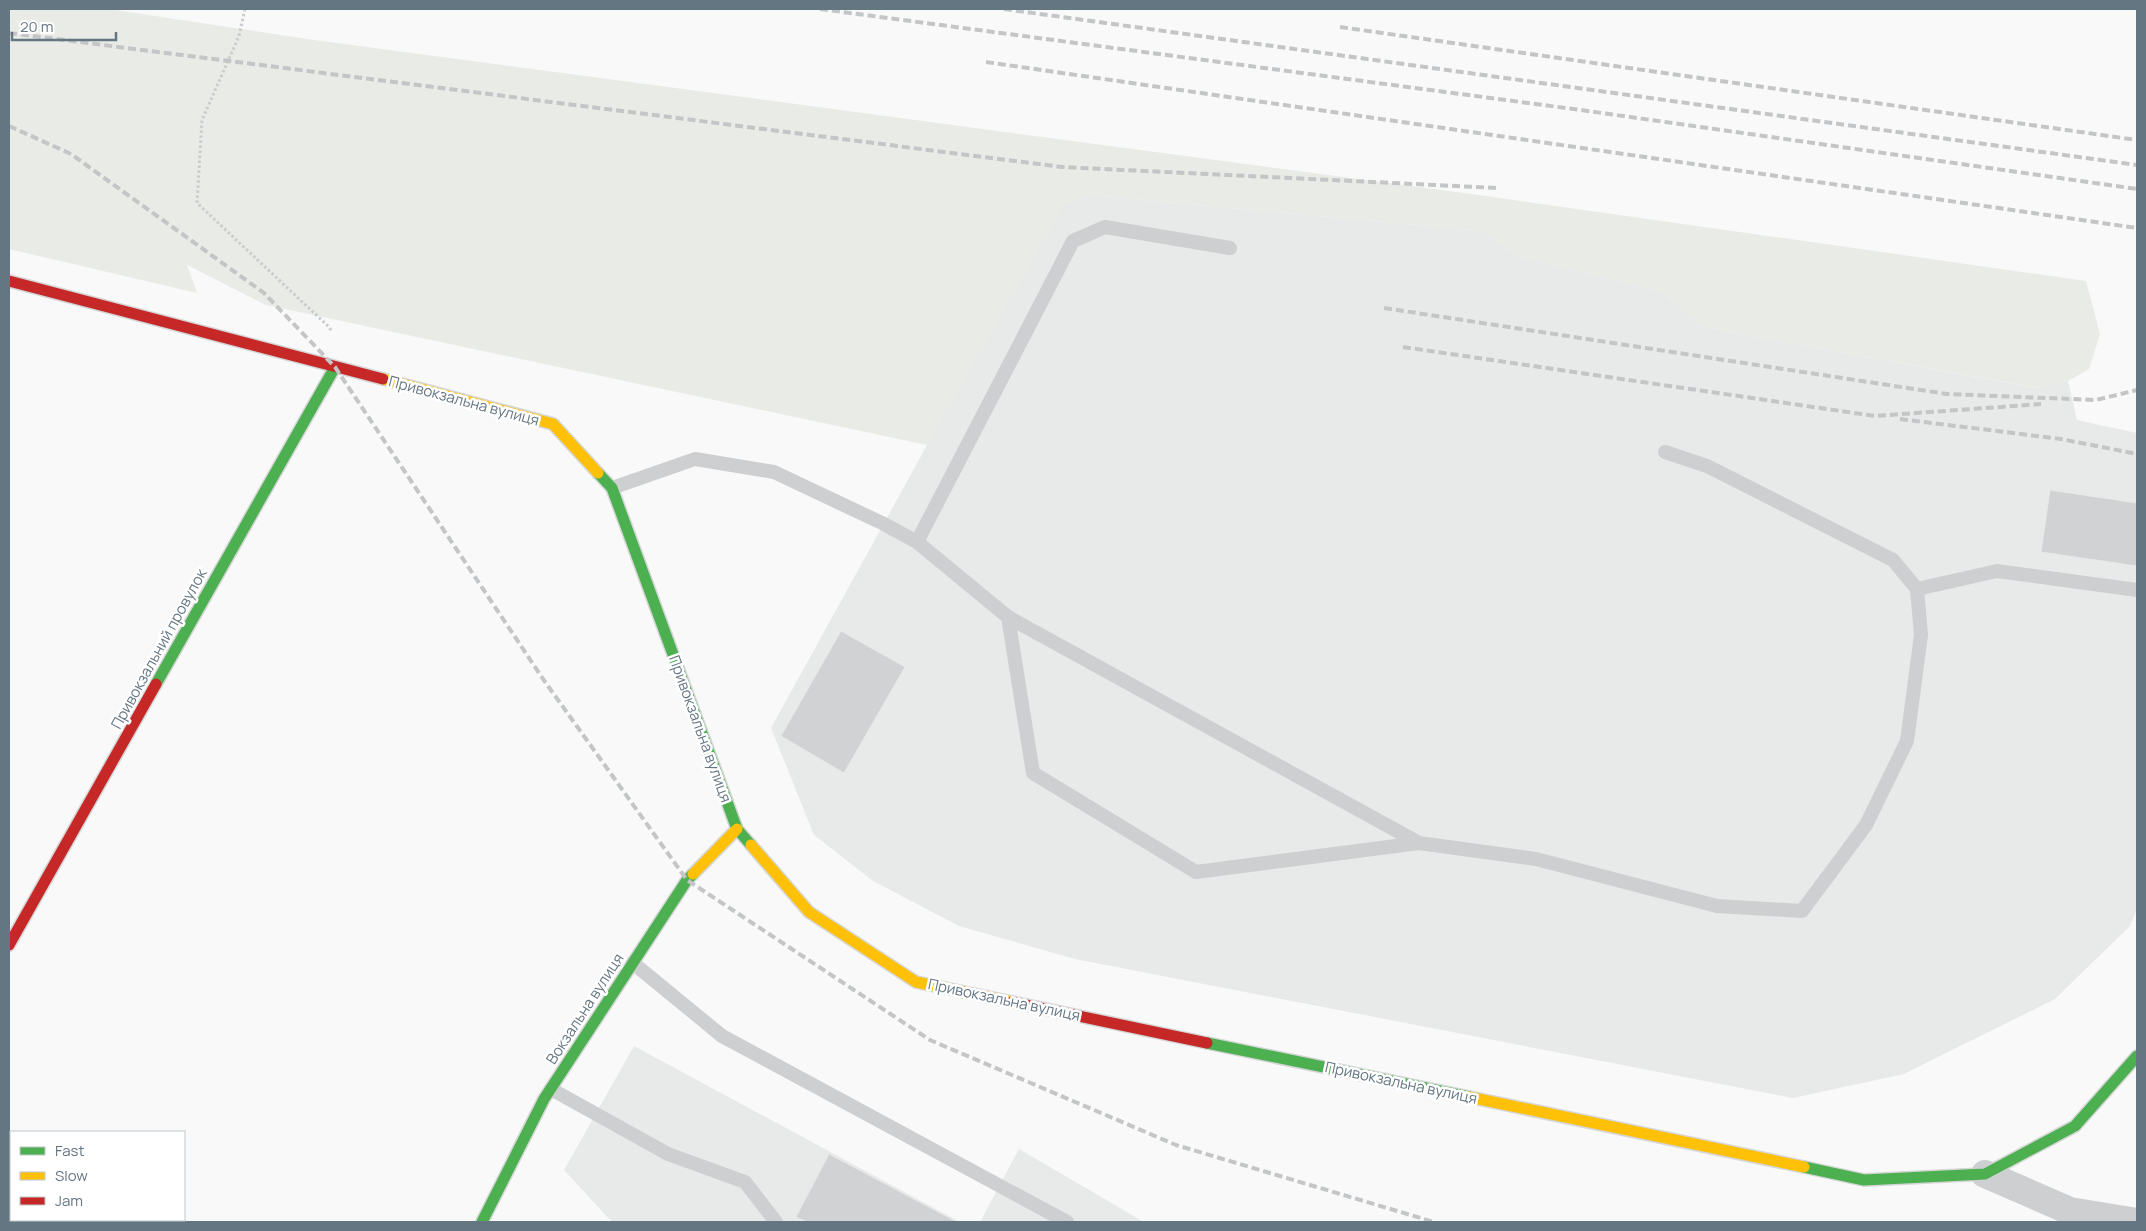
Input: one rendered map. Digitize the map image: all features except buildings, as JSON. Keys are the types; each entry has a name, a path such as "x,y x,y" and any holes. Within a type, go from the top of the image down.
{"main road":[{"name":"Привокзальна вулиця","path":"9,281 553,424 612,488 737,829 809,912 916,982 1864,1180 1985,1174"},
{"name":"Привокзальний провулок","path":"9,945 335,367"},
{"name":"Вокзальна вулиця","path":"482,1222 551,1089 687,880 737,829"},
{"path":"1985,1174 2075,1126 2137,1056"}],"street":[{"name":"Привокзальна вулиця","path":"1985,1174 2070,1211 2137,1222"}],"lane":[{"path":"917,542 1073,241 1105,227 1230,248"},
{"path":"1008,617 1033,773 1196,872 1419,843 1536,858 1717,906 1802,911 1866,825 1907,741 1921,635 1917,590 1893,560 1707,466 1664,452"},
{"path":"612,488 695,459 774,472 884,524 917,542 1008,617 1419,843"},
{"path":"1917,590 1997,571 2137,590"},
{"path":"633,963 722,1036 1067,1222"},
{"path":"551,1089 668,1154 745,1182 776,1222"}],"path":[{"path":"245,9 239,36 202,120 197,203 329,327 352,371"}],"shaded area":[{"path":"9,9 109,9 314,40 1479,195 2086,281 2100,334 2089,369 2068,381 2037,388 1704,327 1660,291 1520,257 1482,231 1091,195 1064,205 927,445 266,305 187,265 197,293 9,249"},
{"path":"1091,195 1482,231 1520,257 1660,291 1704,327 2036,388 2068,381 2077,420 2137,433 2137,909 2130,926 2055,999 1904,1074 1793,1098 1075,959 959,926 873,881 814,835 771,728 942,418 1064,204"},
{"path":"634,1046 960,1222 612,1222 564,1170"},
{"path":"1019,1149 1144,1222 980,1222"}],"railway":[{"path":"820,9 1581,110 2137,189"},
{"path":"1004,9 2137,165"},
{"path":"1340,27 2137,140"},
{"path":"9,33 1062,167 1497,188"},
{"path":"986,62 2137,228"},
{"path":"9,126 71,154 264,293 335,367 543,679 687,880 930,1040 1176,1145 1434,1222"},
{"path":"1384,308 1947,394 2096,400 2137,390"},
{"path":"1403,347 1875,416 2041,404"},
{"path":"1900,419 2061,439 2137,454"}],"traffic: fast":[{"path":"156,684 335,367"},
{"path":"598,473 612,488 737,829 751,845"},
{"path":"482,1222 544,1099 687,880 693,874"},
{"path":"1207,1043 1469,1097"},
{"path":"1804,1167 1864,1180 1985,1174 2075,1126 2137,1056"}],"traffic: slow":[{"path":"383,379 553,424 598,473"},
{"path":"693,874 737,829"},
{"path":"751,845 809,912 916,982 1012,1002"},
{"path":"1469,1097 1804,1167"}],"traffic: jam":[{"path":"9,281 383,379"},
{"path":"9,945 156,684"},
{"path":"1012,1002 1207,1043"}]}
